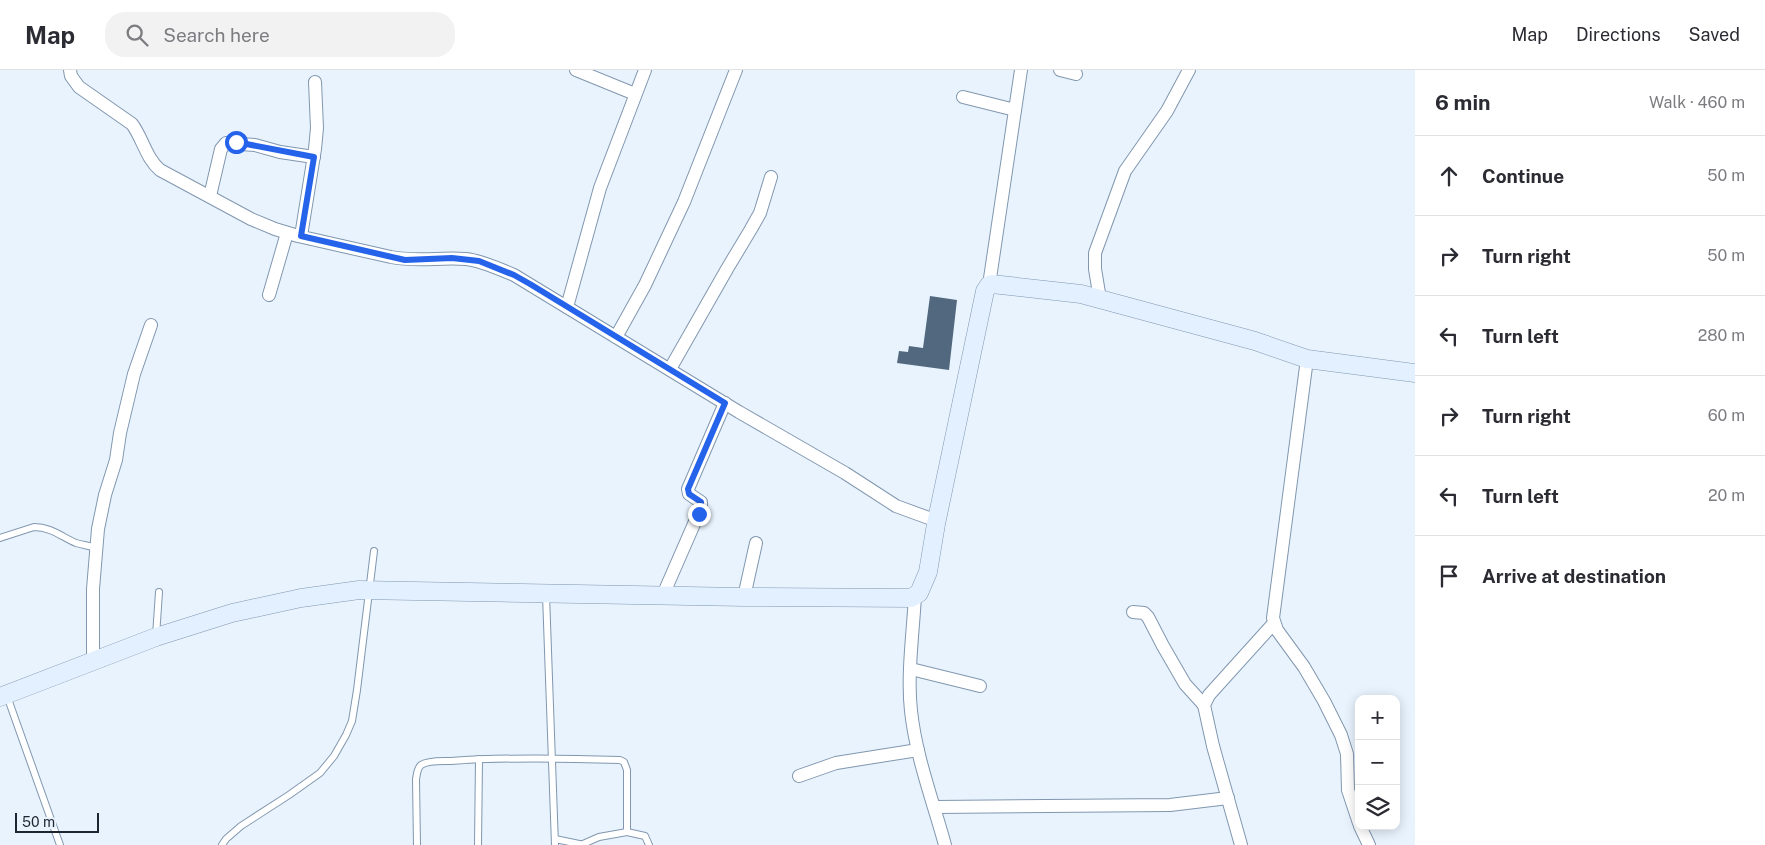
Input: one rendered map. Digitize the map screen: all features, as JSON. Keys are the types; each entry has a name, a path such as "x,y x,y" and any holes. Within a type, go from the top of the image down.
{"main road":[{"path":"3,696 156,637 232,613 301,598 369,590 904,600 915,596 919,593 928,572 985,291 989,285 1081,294 1255,341 1306,359 1415,373"}],"street":[{"path":"70,70 74,82 82,89 132,124 152,163 251,219 301,236 405,260 452,258 479,261 514,275 896,506 937,521"},
{"path":"576,70 635,94"},
{"path":"567,307 600,188 645,70"},
{"path":"616,337 645,285 670,234 736,70"},
{"path":"989,285 1021,70"},
{"path":"1060,70 1076,74"},
{"path":"1100,299 1095,268 1095,253 1125,171 1168,111 1189,70"},
{"path":"301,236 317,128 315,82"},
{"path":"963,97 1015,110"},
{"path":"210,196 220,149 226,142 314,157"},
{"path":"670,369 760,213 772,177"},
{"path":"269,295 287,232"},
{"path":"93,661 93,589 98,529 105,495 116,460 120,433 134,374 151,326"},
{"path":"1306,359 1282,558 1273,612 1274,623 1304,668 1341,735 1347,754 1348,790 1355,811"},
{"path":"663,595 701,508 701,502 689,494 688,489 725,403"},
{"path":"744,597 756,543"},
{"path":"915,596 911,712 918,750 946,845"},
{"path":"1133,612 1144,613 1148,616 1162,646 1185,684 1204,705 1241,845"},
{"path":"1204,705 1209,695 1274,623"},
{"path":"911,669 980,686"},
{"path":"799,776 836,763 918,750"},
{"path":"934,807 1040,804 1170,805 1228,798"},
{"path":"1362,830 1369,845"}],"lane":[{"path":"0,538 34,527 40,527 57,532 77,543 96,548"},
{"path":"222,845 241,826 290,795 320,773 334,756 346,735 352,721 374,551"},
{"path":"156,637 159,592"},
{"path":"546,594 555,842 584,844 599,837 628,832 645,836 649,845"},
{"path":"3,696 60,845"},
{"path":"417,845 416,779 421,765 429,762 552,758 620,760 624,762 626,770 628,832"},
{"path":"478,845 479,759"}],"building":[{"path":"930,296 957,300 949,370 897,363 899,351 908,352 909,346 923,348"}],"route":[{"path":"236,142 314,157 301,236 405,260 452,258 479,261 514,275 530,284 725,403 688,489 689,494 701,502 699,514"}]}
